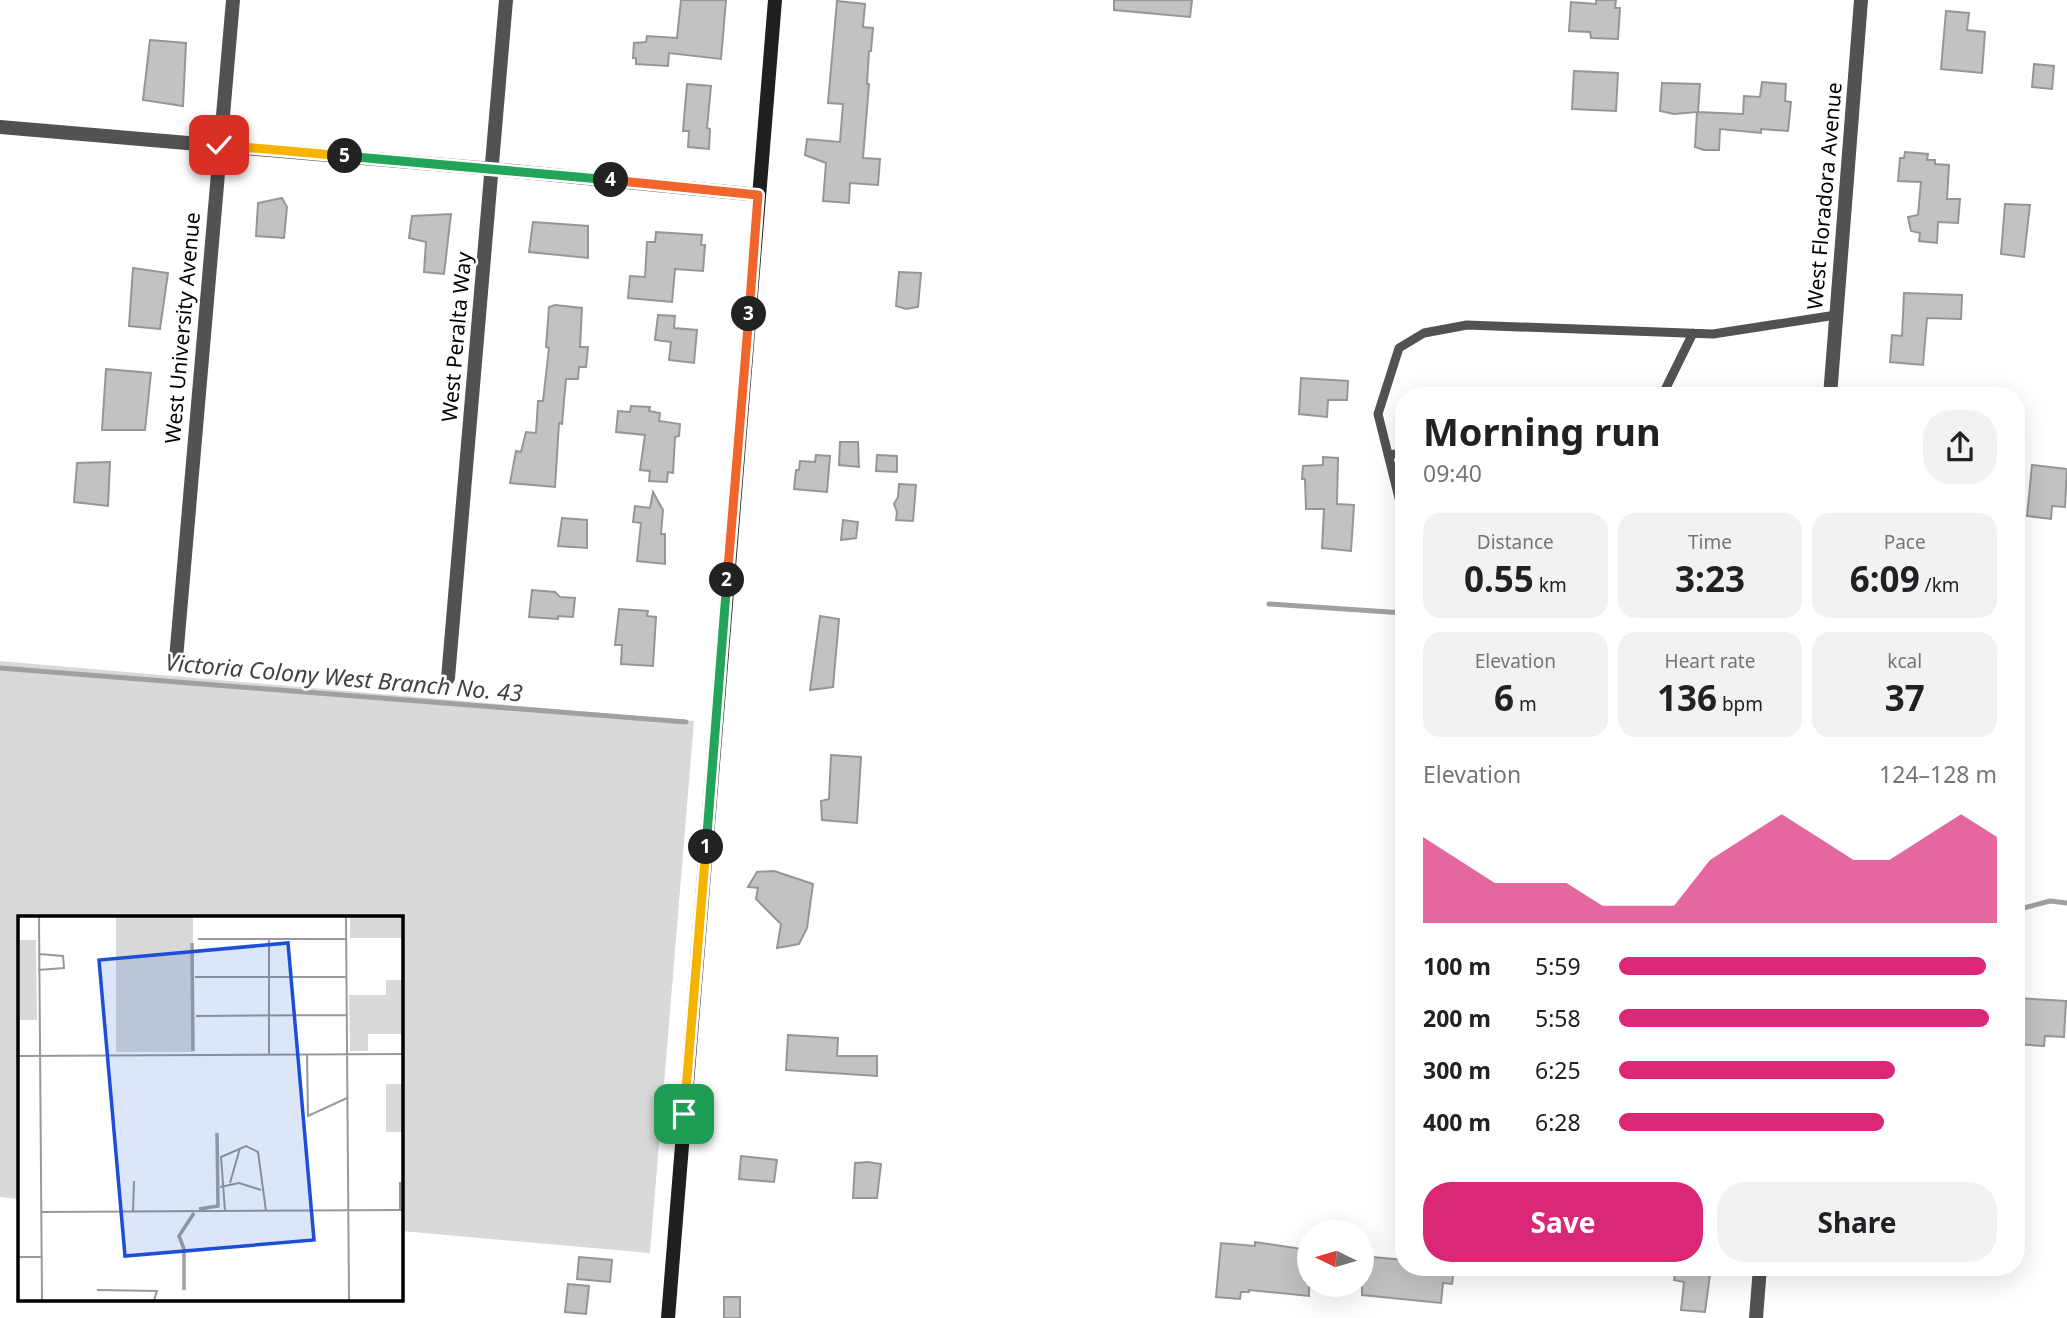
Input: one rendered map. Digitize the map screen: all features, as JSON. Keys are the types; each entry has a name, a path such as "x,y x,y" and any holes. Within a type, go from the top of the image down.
{"main road":[{"path":"668,1318 775,0"}],"street":[{"name":"West University Avenue","path":"176,659 233,0"},
{"name":"West Peralta Way","path":"448,678 506,0"},
{"name":"West Floradora Avenue","path":"1831,387 1861,0"},
{"path":"0,127 492,169 758,195"},
{"path":"1756,1318 1759,1276"}],"lane":[{"path":"1395,483 1378,414 1399,348 1424,333 1467,325 1713,334 1836,315"},
{"path":"1666,387 1693,333"},
{"path":"1388,455 1395,454"}],"shaded area":[{"path":"0,661 694,721 650,1253 402,1231 402,916 18,916 18,1199 0,1197"}],"building":[{"path":"681,0 726,0 721,59 669,53 668,66 636,64 636,58 633,58 634,43 646,42 647,36 677,38"},
{"path":"1114,0 1192,0 1190,17 1114,10"},
{"path":"1596,0 1616,0 1615,8 1620,8 1618,39 1591,38 1590,32 1569,31 1571,2 1596,4"},
{"path":"837,1 865,4 863,27 873,28 869,51 863,158 880,159 878,185 850,183 849,203 823,201 826,163 805,155 807,139 840,142 843,104 828,103"},
{"path":"1946,11 1969,13 1967,30 1985,32 1982,73 1941,69"},
{"path":"150,40 186,43 183,106 143,100"},
{"path":"2034,64 2054,66 2052,89 2032,87"},
{"path":"1574,71 1618,73 1616,111 1572,109"},
{"path":"1762,82 1786,84 1785,101 1791,102 1788,131 1761,129 1761,133 1720,129 1719,150 1704,150 1695,147 1697,112 1674,114 1660,111 1662,83 1700,84 1698,112 1743,114 1744,96 1760,97"},
{"path":"687,84 711,86 707,128 710,129 709,149 688,147 689,131 683,131"},
{"path":"1905,152 1928,154 1927,160 1935,160 1935,164 1949,165 1947,199 1960,199 1958,223 1938,222 1937,243 1919,241 1920,233 1911,231 1908,217 1918,215 1921,182 1898,181 1900,158 1904,158"},
{"path":"282,198 287,207 284,238 256,236 258,203"},
{"path":"2005,204 2030,205 2024,257 2001,254"},
{"path":"451,214 444,274 424,272 426,242 409,238 412,216"},
{"path":"533,222 588,226 588,258 529,252"},
{"path":"656,232 702,235 701,245 705,245 703,271 675,269 672,302 628,298 630,276 645,277 647,242 655,242"},
{"path":"133,268 168,273 160,329 129,326"},
{"path":"899,272 921,273 918,307 906,309 896,306"},
{"path":"1904,293 1962,295 1961,319 1927,318 1923,365 1890,362 1892,335 1902,336"},
{"path":"555,305 582,308 580,347 588,347 586,367 579,367 578,379 566,379 562,424 559,423 555,487 510,483 516,451 521,452 526,432 536,433 538,401 543,401 549,348 546,347 549,307"},
{"path":"658,315 675,316 674,328 697,330 694,363 669,360 671,342 655,340"},
{"path":"106,369 151,373 145,430 102,430"},
{"path":"1301,378 1348,381 1347,400 1328,400 1327,417 1299,414"},
{"path":"631,406 650,407 649,411 660,413 659,421 680,424 679,436 675,437 673,473 668,472 667,482 649,481 650,471 640,470 645,435 616,432 618,411 630,412"},
{"path":"840,442 858,442 859,467 839,465"},
{"path":"816,455 830,456 827,492 794,489 800,461 815,462"},
{"path":"877,455 897,456 897,472 876,471"},
{"path":"1323,457 1338,458 1337,504 1354,505 1351,551 1322,548 1324,509 1306,509 1303,466 1323,465"},
{"path":"110,462 108,506 74,502 77,463"},
{"path":"2032,465 2067,469 2065,507 2052,506 2051,519 2027,516"},
{"path":"899,484 916,485 913,521 896,520 894,504 898,497"},
{"path":"653,492 663,510 661,534 665,534 665,564 637,561 641,523 633,522 635,506 650,508"},
{"path":"562,518 587,520 587,548 558,546"},
{"path":"843,520 858,522 856,538 841,540"},
{"path":"532,590 555,592 560,597 575,598 573,617 529,617"},
{"path":"619,609 648,611 647,616 656,617 653,666 621,664 622,645 615,645"},
{"path":"820,616 839,619 833,687 810,690"},
{"path":"831,755 861,757 857,823 822,820 821,801 829,799"},
{"path":"774,871 813,884 807,928 799,944 777,948 781,924 756,899 758,888 748,887 757,872"},
{"path":"2025,999 2066,1001 2064,1037 2045,1036 2044,1046 2025,1045"},
{"path":"788,1035 838,1038 837,1056 877,1056 877,1076 786,1070"},
{"path":"741,1156 777,1160 774,1182 739,1179"},
{"path":"855,1163 881,1164 877,1198 853,1198"},
{"path":"1255,1242 1297,1248 1297,1295 1249,1290 1241,1292 1240,1299 1216,1297 1221,1243 1255,1246"},
{"path":"579,1257 612,1260 610,1282 577,1279"},
{"path":"1374,1257 1395,1259 1395,1276 1453,1276 1452,1284 1443,1283 1441,1303 1374,1296"},
{"path":"1675,1276 1710,1276 1705,1312 1681,1310 1684,1282 1674,1280"},
{"path":"568,1284 589,1286 586,1314 565,1312"},
{"path":"724,1297 740,1297 740,1318 724,1318"}],"waterway":[{"name":"Victoria Colony West Branch No. 43","path":"1269,604 1395,612"},
{"name":"Victoria Colony West Branch No. 43","path":"0,668 686,722"},
{"name":"Victoria Colony West Branch No. 43","path":"2025,908 2050,901 2067,903"}],"route":[{"path":"219,145 758,195 684,1114"}]}
